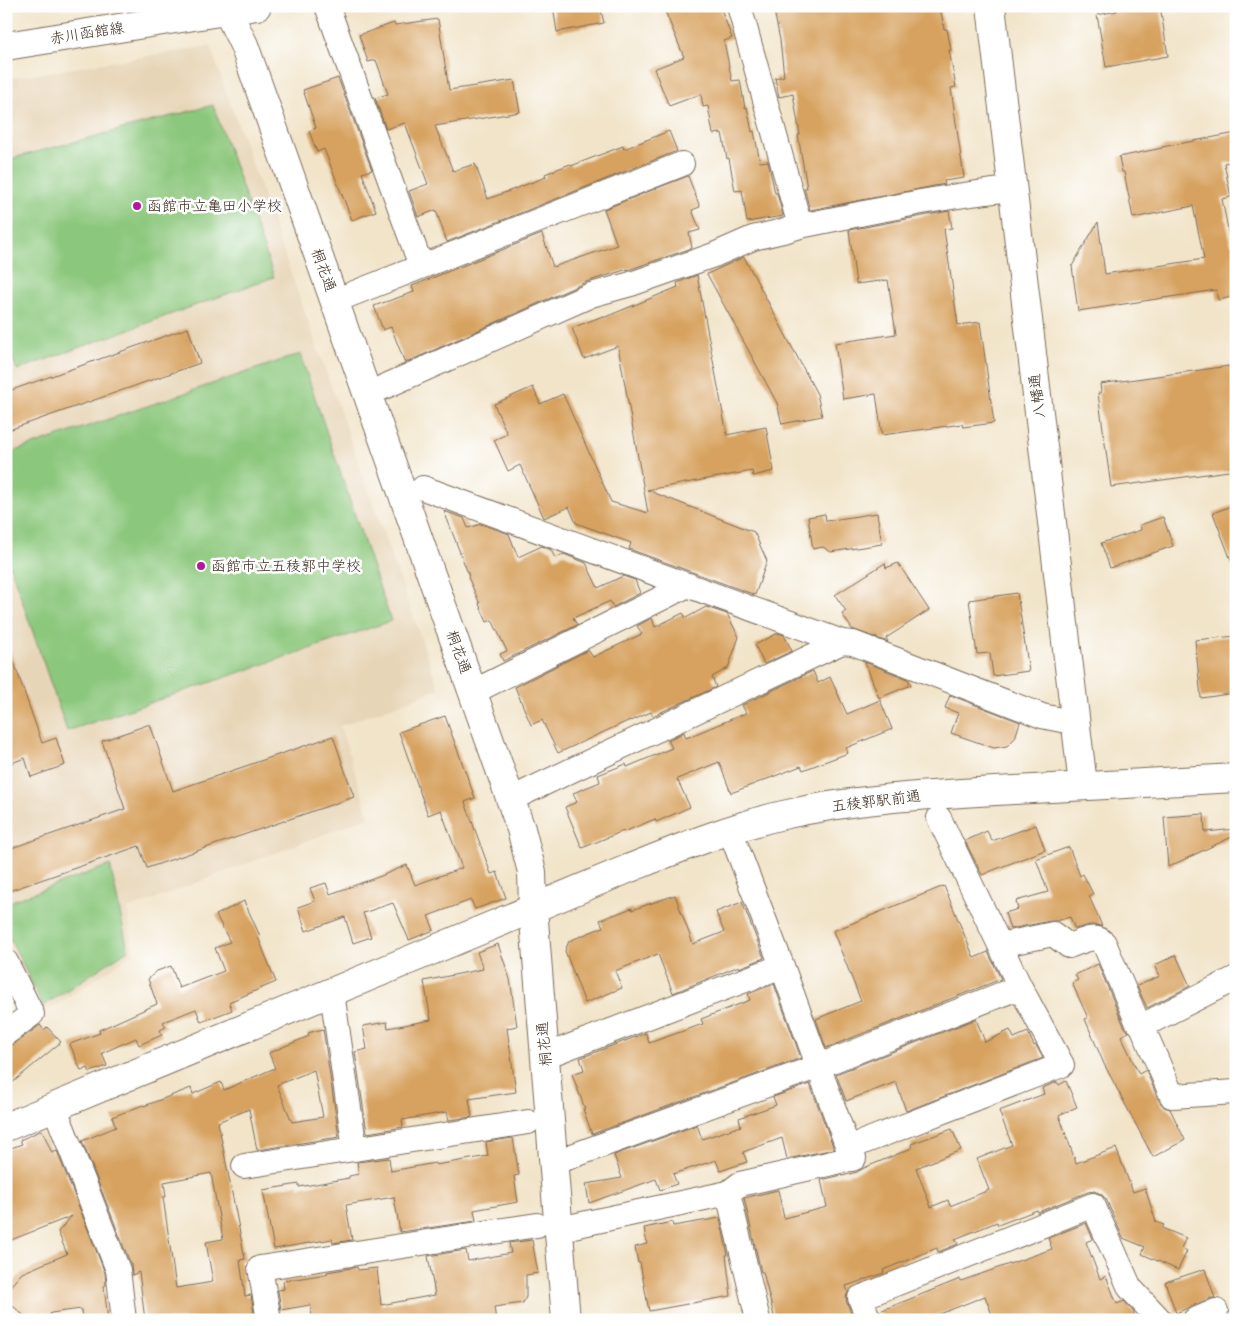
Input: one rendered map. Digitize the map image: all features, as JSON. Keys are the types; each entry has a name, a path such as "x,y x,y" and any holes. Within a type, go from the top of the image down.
{"street":[{"name":"赤川函館線","path":"6,46 226,9 257,6"},
{"path":"326,6 421,266"},
{"path":"739,6 800,226"},
{"name":"八幡通","path":"991,6 1083,785"},
{"name":"桐花通","path":"226,9 244,46 522,829 532,872 533,908 553,1163 548,1227 566,1320"},
{"path":"334,301 682,164"},
{"path":"368,394 591,295 631,284 714,255 753,238 800,226 978,192 1012,189"},
{"path":"423,488 842,642 853,643 1042,716 1076,723"},
{"path":"473,692 688,585"},
{"path":"511,799 842,642"},
{"name":"五稜郭駅前通","path":"6,1126 692,844 730,830 783,815 864,800 902,796 1236,778"},
{"path":"269,1320 260,1268 548,1227 728,1193 740,1184 852,1155 1062,1065 1020,987 939,818"},
{"path":"730,830 852,1155"},
{"path":"1000,945 1054,934 1070,946 1094,938 1100,938 1104,943 1137,1021 1142,1026 1172,1096 1236,1092"},
{"path":"6,962 32,1014 6,1033"},
{"path":"545,1056 782,966"},
{"path":"1142,1026 1236,978"},
{"path":"553,1163 819,1066 1020,987"},
{"path":"332,993 355,1149"},
{"path":"54,1106 118,1270 124,1320"},
{"path":"244,1166 528,1122"},
{"path":"728,1193 758,1320"},
{"path":"869,1320 860,1298 1093,1205 1130,1288 1160,1320"}],"shaded area":[{"name":"函館市立五稜郭中学校","path":"210,46 439,689 340,726 369,817 128,909 133,954 41,1015 6,946 6,79"}],"green space":[{"path":"213,105 274,277 17,370 6,340 6,160"},
{"path":"300,354 391,621 67,731 6,554 6,454"},
{"path":"110,865 128,950 43,1006 6,930 6,903"}],"building":[{"path":"553,6 600,6 604,23 557,32"},
{"path":"663,6 720,6 732,38 724,41 732,81 740,80 745,108 747,107 752,132 754,131 760,162 768,161 775,193 777,193 783,216 747,222 742,190 735,191 722,133 713,134 708,106 703,107 701,94 669,106 654,69 684,57"},
{"path":"773,6 940,6 944,29 947,29 951,50 949,50 956,87 951,88 964,178 944,181 945,184 810,210 804,188 807,188 793,94 779,97 775,78 784,76 780,40"},
{"path":"1117,6 1160,6 1168,56 1106,67 1097,15 1117,11"},
{"path":"438,19 449,90 514,80 520,112 435,126 453,171 475,164 488,199 546,177 545,174 570,164 571,166 623,146 624,149 669,131 677,151 447,242 436,210 418,217 409,191 428,184 405,123 386,129 375,98 388,94 376,60 368,62 359,35 394,23 395,25"},
{"path":"338,78 372,170 362,173 376,211 352,220 324,149 317,152 309,131 316,128 303,90"},
{"path":"1236,133 1236,161 1224,163 1231,197 1222,199 1231,245 1233,244 1236,257 1236,296 1218,300 1216,290 1078,311 1072,266 1098,222 1105,274 1204,259 1193,206 1133,218 1124,172 1122,172 1119,157"},
{"path":"688,176 700,207 692,210 700,230 689,233 692,248 586,282 405,363 391,327 383,330 374,306 414,292 412,286 542,234 553,267 617,245 604,209"},
{"path":"949,211 952,228 944,229 958,325 980,322 994,423 963,427 962,424 882,435 876,394 843,399 835,343 896,334 888,280 856,284 849,230"},
{"path":"744,257 817,394 822,416 782,424 777,403 707,274"},
{"path":"697,275 727,435 766,427 774,471 753,476 752,471 647,490 754,532 767,561 755,595 629,549 631,543 576,523 569,507 544,518 520,465 508,471 494,440 507,434 494,404 533,387 540,404 563,394 611,502 648,513 618,346 584,359 572,328 603,316 603,318 678,287 677,283"},
{"path":"188,328 200,363 6,431 6,392"},
{"path":"1236,365 1236,470 1111,487 1098,393 1101,393 1100,384"},
{"path":"1236,504 1236,568 1234,568 1213,513"},
{"path":"444,511 464,518 468,528 481,524 509,534 518,557 542,546 551,550 555,558 564,554 586,563 598,588 623,576 635,580 640,593 613,607 610,601 573,618 577,625 503,661 500,654 507,651 492,620 487,622"},
{"path":"877,513 882,544 831,552 823,547 813,549 808,517 825,514 826,521"},
{"path":"1163,517 1173,546 1110,568 1101,543 1141,530 1140,525"},
{"path":"885,563 886,568 898,563 929,610 886,638 888,642 852,629 842,614 846,611 835,595"},
{"path":"1017,593 1029,671 993,676 990,653 977,654 969,600"},
{"path":"706,607 727,614 739,637 728,668 712,677 716,687 653,716 651,712 630,720 558,753 542,720 531,725 515,687 588,650 593,657 642,634 637,626 652,618 655,627 683,613 686,618"},
{"path":"778,633 784,635 792,651 764,664 755,645"},
{"path":"1236,636 1236,655 1233,655 1236,693 1201,698 1195,640"},
{"path":"6,648 9,648 42,743 56,738 65,765 31,777 25,758 6,765"},
{"path":"865,662 908,679 911,685 879,698"},
{"path":"813,671 818,683 830,677 847,714 880,700 892,729 846,748 848,753 803,770 801,766 731,793 719,762 677,779 690,807 656,822 655,819 582,848 565,807 577,802 573,793 600,782 598,775 626,764 627,767 672,748 668,740 684,732 686,738 746,713 742,705"},
{"path":"950,695 1020,722 1015,738 1007,746 994,748 951,733 958,713 945,708"},
{"path":"445,716 475,798 465,802 491,874 497,872 506,898 475,909 471,900 428,916 434,930 409,940 393,903 363,913 371,937 353,943 345,917 306,931 298,907 315,901 310,888 326,883 330,894 407,865 415,885 462,868 441,810 428,815 399,732"},
{"path":"150,724 173,791 333,736 354,797 147,868 139,846 6,892 6,850 125,809 102,741"},
{"path":"1204,814 1205,832 1236,829 1236,835 1168,867 1164,817"},
{"path":"1036,825 1045,850 982,875 965,841 987,831 992,841"},
{"path":"1069,847 1080,876 1083,874 1093,894 1089,896 1102,926 1090,925 1075,929 1070,917 1010,929 1005,913 1018,909 1016,901 1048,892 1036,859"},
{"path":"944,886 974,958 988,952 1001,979 826,1048 816,1019 861,1001 833,931"},
{"path":"675,895 693,944 724,932 716,912 742,902 764,958 739,968 739,966 673,993 658,954 615,971 622,988 585,1003 565,951 569,941 603,927 600,920"},
{"path":"244,901 260,936 258,937 276,982 229,1002 232,1010 201,1022 196,1009 163,1022 166,1027 160,1030 162,1035 139,1045 136,1038 102,1053 107,1066 90,1072 88,1068 81,1071 70,1044 100,1033 99,1030 157,1004 148,979 157,971 171,966 179,988 224,971 215,948 230,942 216,915"},
{"path":"498,944 510,979 517,1026 507,1028 516,1092 469,1099 472,1117 449,1120 447,1112 402,1120 403,1127 367,1133 355,1052 367,1049 363,1026 387,1022 388,1028 431,1020 424,981 483,969 477,952"},
{"path":"1176,955 1190,986 1147,1008 1137,986 1160,976 1155,965"},
{"path":"1098,964 1124,1026 1129,1032 1121,1036 1139,1074 1146,1070 1159,1101 1164,1107 1170,1109 1185,1140 1153,1157 1104,1064 1085,1019 1088,1018 1072,983 1078,980 1075,975"},
{"path":"774,984 801,1058 592,1134 572,1074 584,1070 580,1058 646,1033 649,1043 703,1024 701,1019 750,1000 748,994"},
{"path":"976,1019 985,1042 1010,1030 1014,1038 1028,1032 1034,1046 1036,1045 1043,1058 906,1111 896,1082 846,1101 836,1074"},
{"path":"40,1025 44,1030 47,1027 61,1042 6,1088 6,1047 14,1044"},
{"path":"323,1029 339,1137 257,1150 249,1109 218,1122 245,1259 240,1260 245,1296 251,1295 255,1320 145,1320 139,1272 132,1275 131,1265 82,1141 116,1127 112,1117 143,1105 191,1088 193,1094 221,1082 224,1090 275,1068 269,1053 309,1036 308,1033","holes":["314,1070 323,1117 292,1122 277,1085","211,1173 223,1239 206,1242 213,1282 176,1288 163,1197 166,1197 164,1182"]},
{"path":"1066,1081 1077,1107 1059,1115 1076,1163 1116,1148 1133,1192 1145,1188 1156,1222 1164,1225 1162,1228 1186,1238 1181,1248 1187,1251 1178,1270 1142,1254 1145,1247 1123,1238 1106,1199 1094,1191 998,1225 997,1222 955,1239 958,1244 938,1252 937,1248 883,1270 884,1273 846,1286 848,1292 846,1297 847,1303 854,1320 775,1320 763,1272 761,1272 744,1198 778,1190 784,1218 827,1207 821,1180 857,1172 912,1148 911,1144 952,1129 961,1150 916,1168 931,1207 948,1200 950,1206 989,1190 977,1159 1012,1145 999,1111 1044,1094 1042,1088 1057,1082 1059,1085"},
{"path":"810,1084 834,1149 787,1159 782,1138 743,1152 747,1162 720,1171 716,1160 673,1174 677,1184 660,1190 656,1179 589,1203 586,1184 622,1178 614,1155 697,1125 702,1139 741,1126 739,1118 776,1105 773,1097"},
{"path":"42,1130 52,1153 57,1151 105,1273 106,1285 104,1286 108,1320 82,1320 81,1309 51,1313 45,1320 29,1320 6,1300 6,1291 22,1273 67,1254 58,1232 72,1216 6,1242 6,1150 22,1144 20,1140"},
{"path":"513,1138 519,1175 514,1176 518,1202 474,1210 476,1221 400,1232 394,1197 346,1205 352,1240 333,1243 332,1239 274,1249 263,1190 299,1184 299,1187 349,1178 349,1176 359,1174 357,1162 389,1158 391,1171 488,1156 486,1142"},
{"path":"720,1218 728,1255 726,1255 731,1296 649,1311 635,1247 647,1244 644,1228 672,1222 673,1226"},
{"path":"1086,1223 1093,1239 1086,1242 1100,1279 1106,1276 1117,1304 1124,1301 1133,1311 1136,1320 994,1320 985,1296 925,1320 882,1320 880,1311 960,1279 961,1281 1052,1249 1048,1238"},
{"path":"532,1240 538,1273 526,1275 526,1297 523,1303 494,1307 496,1320 313,1320 310,1305 281,1310 278,1290 284,1289 283,1281 357,1267 358,1270 377,1268 381,1305 435,1295 428,1256 466,1250 468,1261 511,1253 509,1243"},
{"path":"1205,1269 1215,1298 1176,1313 1165,1282"}],"place":[{"name":"函館市立亀田小学校","path":"137,206"},
{"name":"函館市立五稜郭中学校","path":"201,566"}]}
